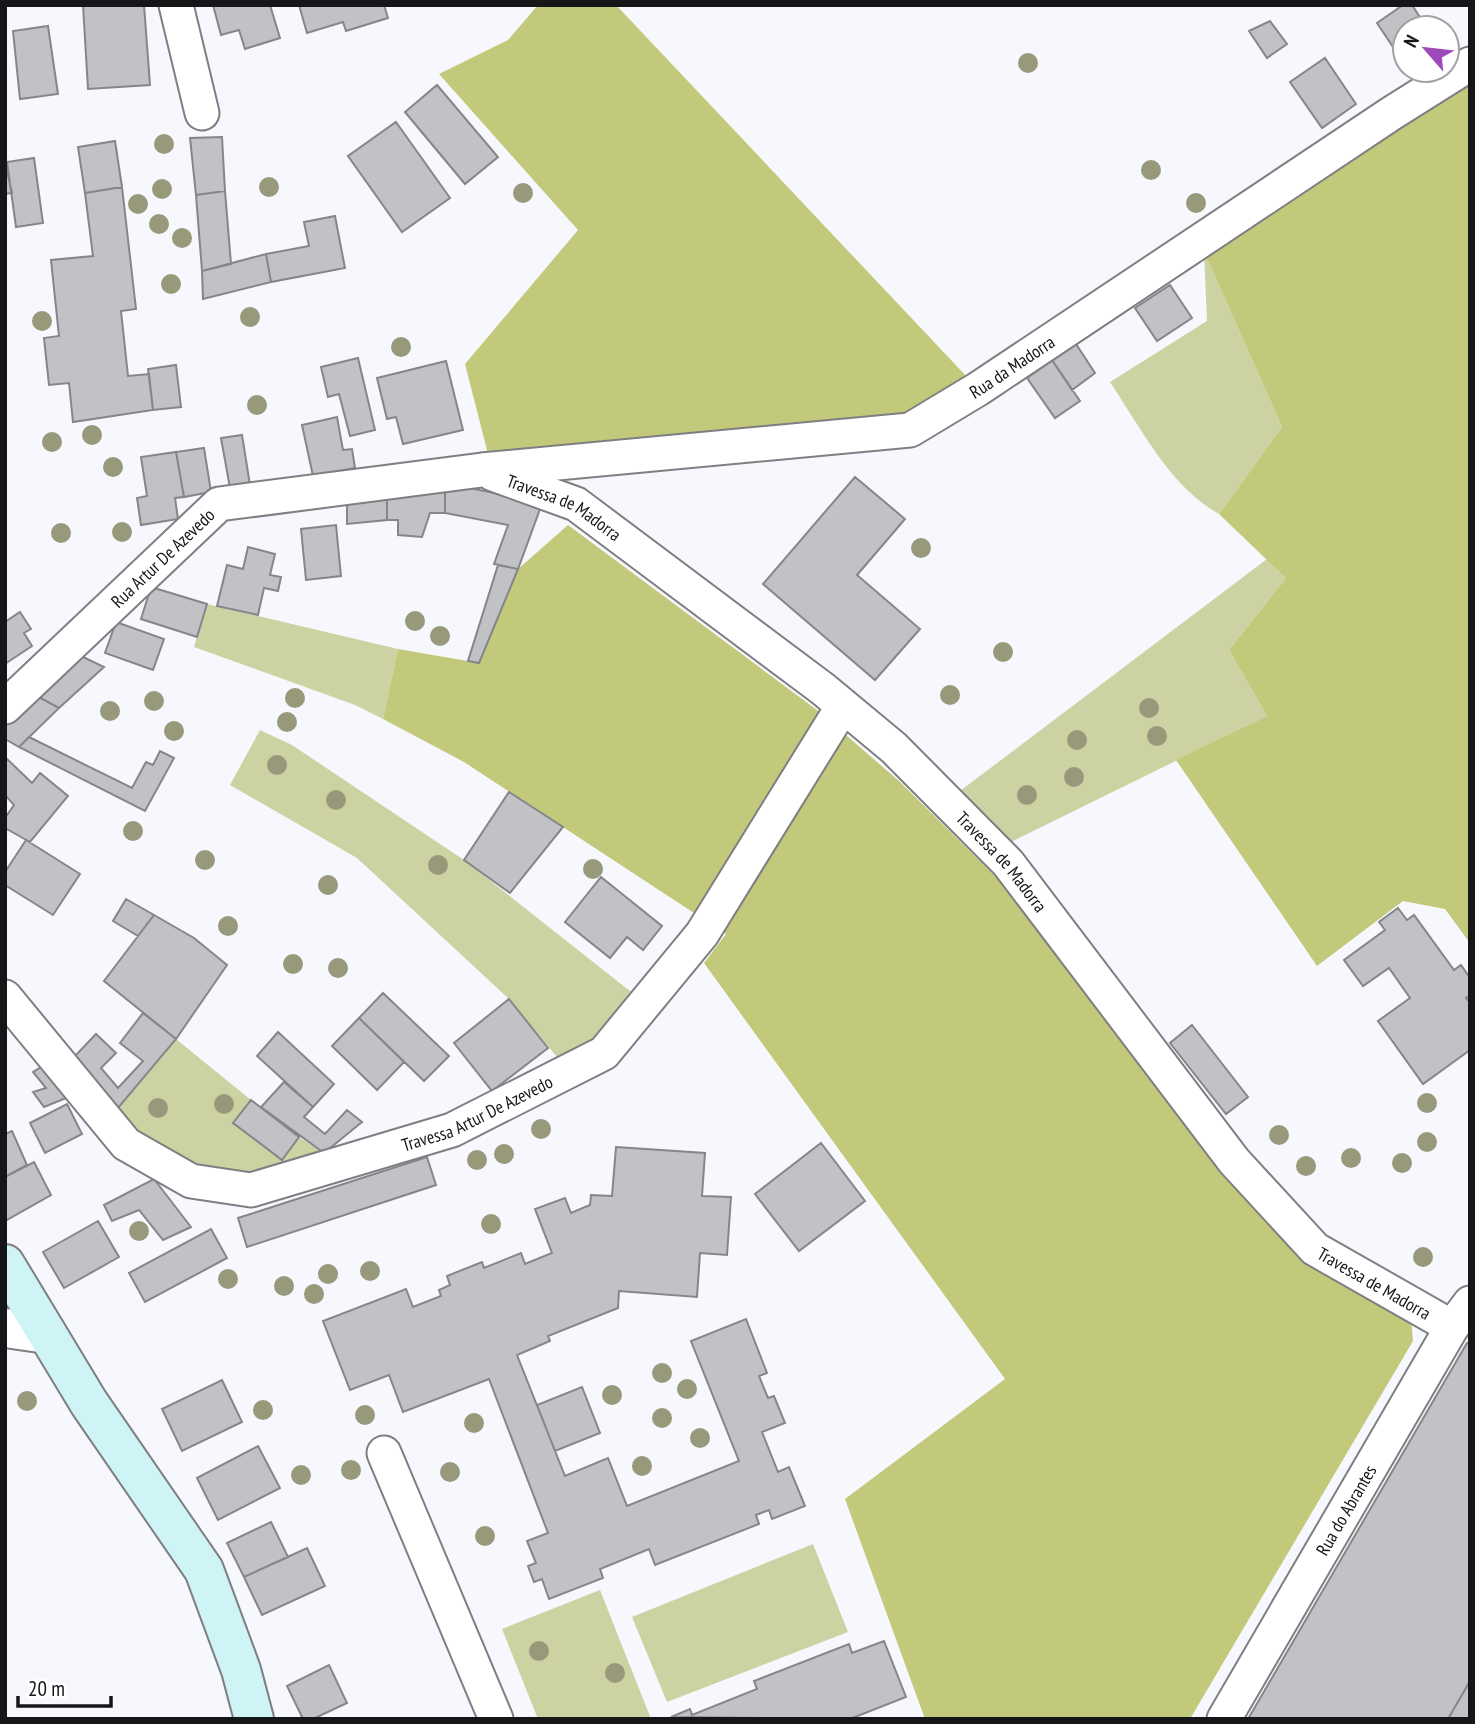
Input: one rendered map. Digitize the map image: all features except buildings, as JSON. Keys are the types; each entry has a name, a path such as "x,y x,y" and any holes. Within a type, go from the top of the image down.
{"main road":[{"path":"5,1264 96,1414 204,1570 241,1670 254,1719"}],"street":[{"path":"176,5 202,113"},
{"name":"Rua da Madorra","path":"482,470 910,430 989,382 1392,113 1470,64"},
{"name":"Travessa de Madorra","path":"482,470 576,504 843,706 894,748 1008,863 1234,1161 1315,1249 1461,1315"},
{"name":"Rua Artur De Azevedo","path":"5,707 219,504 482,470"},
{"name":"Travessa Artur De Azevedo","path":"5,997 126,1144 191,1181 251,1190 452,1130 604,1054 702,934 843,706"},
{"name":"Rua do Abrantes","path":"1224,1719 1461,1315"},
{"path":"5,1328 47,1334"},
{"path":"384,1454 496,1719"}],"green space":[{"path":"538,5 616,5 968,378 912,415 488,454 465,364 578,230 439,74 508,40"},
{"path":"1470,81 1470,943 1445,909 1403,901 1317,966 1176,760 1267,716 1229,650 1286,578 1219,514 1282,427 1204,252"},
{"path":"1204,252 1282,427 1219,514 1186,488 1171,472 1110,382 1207,321"},
{"path":"568,525 817,710 899,781 996,877 1244,1194 1411,1318 1413,1341 1190,1719 925,1719 845,1499 1005,1379 704,963 726,934 464,762 383,719 398,649 479,663 518,569"},
{"path":"1267,559 1286,578 1229,650 1267,716 1009,843 960,791"},
{"path":"207,604 398,649 383,719 355,705 194,647"},
{"path":"260,730 292,745 464,860 640,999 593,1042 562,1063 509,999 357,858 230,785"},
{"path":"176,1039 251,1100 234,1123 281,1160 299,1137 324,1153 248,1182 176,1162 144,1137 118,1108"},
{"path":"813,1544 848,1632 667,1702 632,1617"},
{"path":"600,1590 651,1719 538,1719 502,1629"}]}
